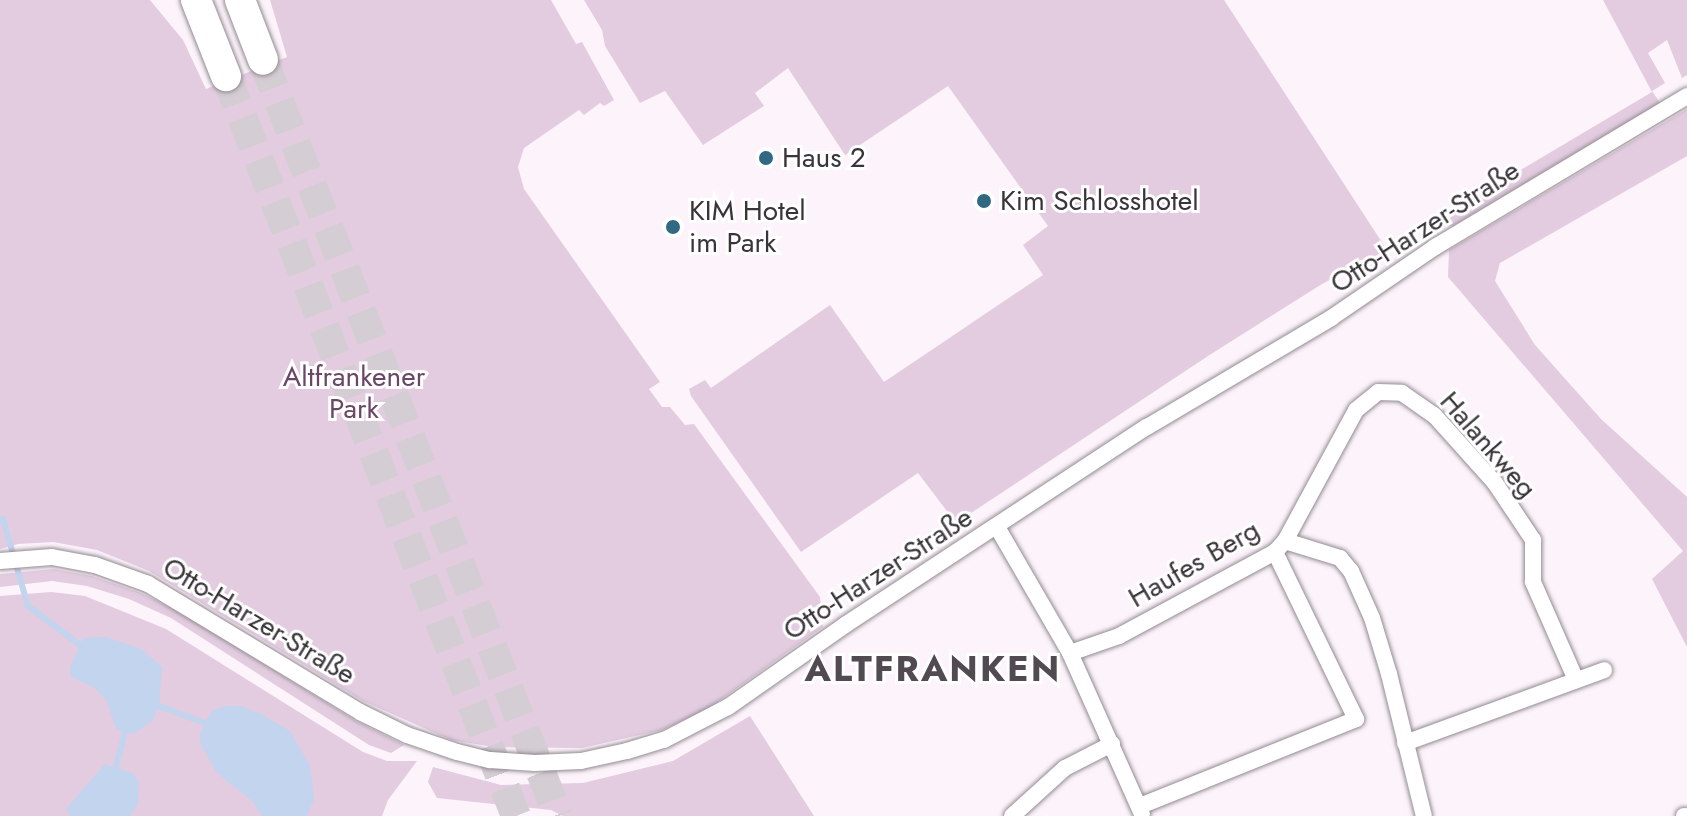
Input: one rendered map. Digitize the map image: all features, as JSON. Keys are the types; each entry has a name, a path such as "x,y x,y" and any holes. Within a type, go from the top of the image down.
{"highway":[{"path":"196,0 226,76"},
{"path":"240,0 263,60"}],"street":[{"name":"Otto-Harzer-Straße","path":"0,561 52,557 95,565 148,584 360,712 407,735 490,760 535,763 581,761 627,751 705,721 1147,427 1331,318 1435,247 1687,96"},
{"name":"Halankweg","path":"1280,547 1356,410 1378,392 1402,393 1434,415 1455,437 1495,483 1533,540 1533,582 1576,680"},
{"path":"997,527 1070,653 1141,811 1356,719 1280,547"},
{"name":"Haufes Berg","path":"1070,653 1119,636 1280,547 1340,558 1351,571 1372,618 1424,816"},
{"path":"1405,743 1604,670"},
{"path":"1012,816 1065,768 1112,744"}],"green space":[{"name":"Altfrankener Park","path":"0,0 150,0 183,40 206,89 287,57 270,0 551,0 576,44 582,42 614,100 604,106 600,103 584,115 579,110 524,148 518,167 524,189 660,382 649,389 662,407 670,407 685,425 694,424 820,597 823,627 706,710 662,730 582,748 494,747 451,740 363,701 149,571 97,550 53,542 18,544 0,549"},
{"path":"584,0 1224,0 1387,250 1322,284 1208,356 956,523 918,473 801,552 689,389 705,380 711,388 830,305 884,382 1043,275 1023,245 1048,226 948,86 845,155 788,68 755,93 764,106 703,145 665,91 640,103 605,46 602,30"},
{"path":"1603,0 1687,0 1687,75 1682,78 1667,40 1648,53 1665,83 1652,91 1660,103 1453,226 1412,230 1433,222 1652,92"},
{"path":"1687,109 1687,156 1500,263 1495,281 1535,345 1601,419 1687,497 1687,647 1652,579 1683,551 1448,277 1449,250"},
{"path":"54,569 92,576 141,593 181,613 358,722 404,745 391,753 369,745 171,618 129,599 87,586 52,581 0,587 0,574"},
{"path":"51,592 85,596 166,629 363,752 387,761 417,761 388,800 382,816 0,816 0,596"},
{"path":"750,716 814,816 563,816 551,810 437,798 428,782 433,767 501,785 583,783 673,761"}],"water":[{"path":"106,637 141,649 162,667 159,706 152,721 134,734 117,730 106,700 95,688 71,677 70,668 83,638"},
{"path":"241,706 290,731 310,766 314,799 307,816 262,816 252,801 216,772 200,742 200,733 212,710"},
{"path":"105,764 133,773 139,782 138,804 130,816 70,816 66,809"}],"waterway":[{"path":"0,520 3,519 28,606 80,645"},
{"path":"159,706 205,723"},
{"path":"115,770 125,732"}],"tunnel":[{"path":"263,60 558,816"},
{"path":"226,76 516,816"}],"place":[{"name":"Haus 2","path":"766,158"},
{"name":"Kim Schlosshotel","path":"984,201"},
{"name":"KIM Hotel im Park","path":"673,227"}],"district":[{"name":"ALTFRANKEN","path":"933,669"}]}
